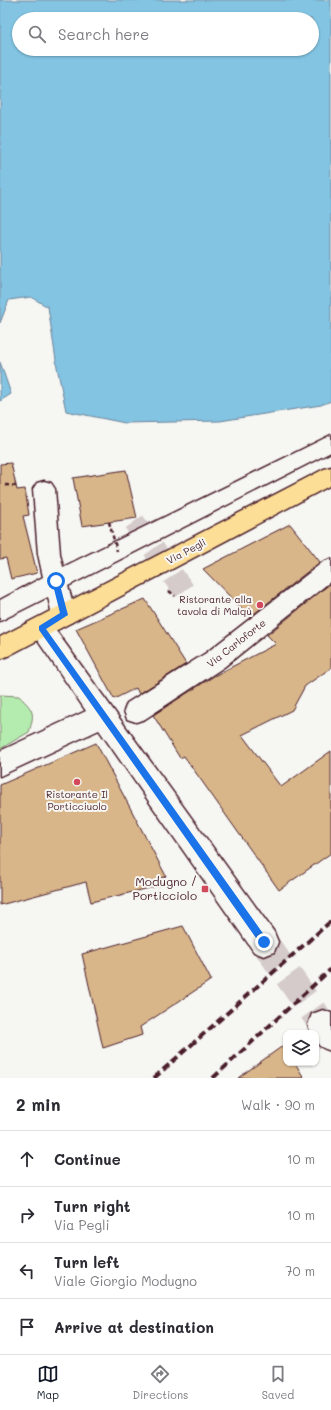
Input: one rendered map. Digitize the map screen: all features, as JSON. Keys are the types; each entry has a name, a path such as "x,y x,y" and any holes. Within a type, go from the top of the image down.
{"main road":[{"name":"Via Pegli","path":"0,649 331,475"}],"street":[{"path":"0,611 56,581 256,483 331,443"},
{"path":"44,489 49,554 64,615"},
{"name":"Via Carloforte","path":"136,711 215,660 331,568"},
{"path":"41,628 264,942"},
{"path":"0,764 104,715"}],"path":[{"path":"109,522 117,551"}],"green space":[{"path":"0,695 19,696 28,705 32,712 32,720 29,732 0,749"}],"water":[{"path":"0,0 331,0 331,401 321,405 220,421 125,423 66,411 57,367 48,307 31,297 9,300 0,323"},
{"path":"0,362 11,394 0,401"}],"building":[{"path":"11,463 17,490 25,489 29,515 23,516 37,573 11,579 6,558 0,559 0,464"},
{"path":"126,470 137,518 82,526 73,478"},
{"path":"290,524 320,562 250,617 203,569"},
{"path":"331,583 331,668 305,686 292,710 242,735 281,787 331,751 331,853 279,890 184,756 180,758 153,715 214,676 276,644 267,635"},
{"path":"145,599 186,664 139,694 136,688 114,699 76,629"},
{"path":"96,743 166,876 158,879 162,885 91,902 86,882 0,905 0,785"},
{"path":"183,926 211,980 140,1027 142,1035 103,1048 82,954"},
{"path":"283,1046 283,1066 297,1066 304,1078 238,1078"}],"tunnel":[{"path":"134,522 184,591"},
{"path":"264,942 323,1025"}],"railway":[{"path":"154,1078 331,921"},
{"path":"213,1078 331,969"}],"place":[{"name":"Ristorante alla tavola di Malqù","path":"260,605"},
{"name":"Ristorante Il Porticciuolo","path":"77,782"},
{"name":"Modugno / Porticciolo","path":"205,889"}],"route":[{"path":"56,581 64,615 41,628 264,942"}]}
